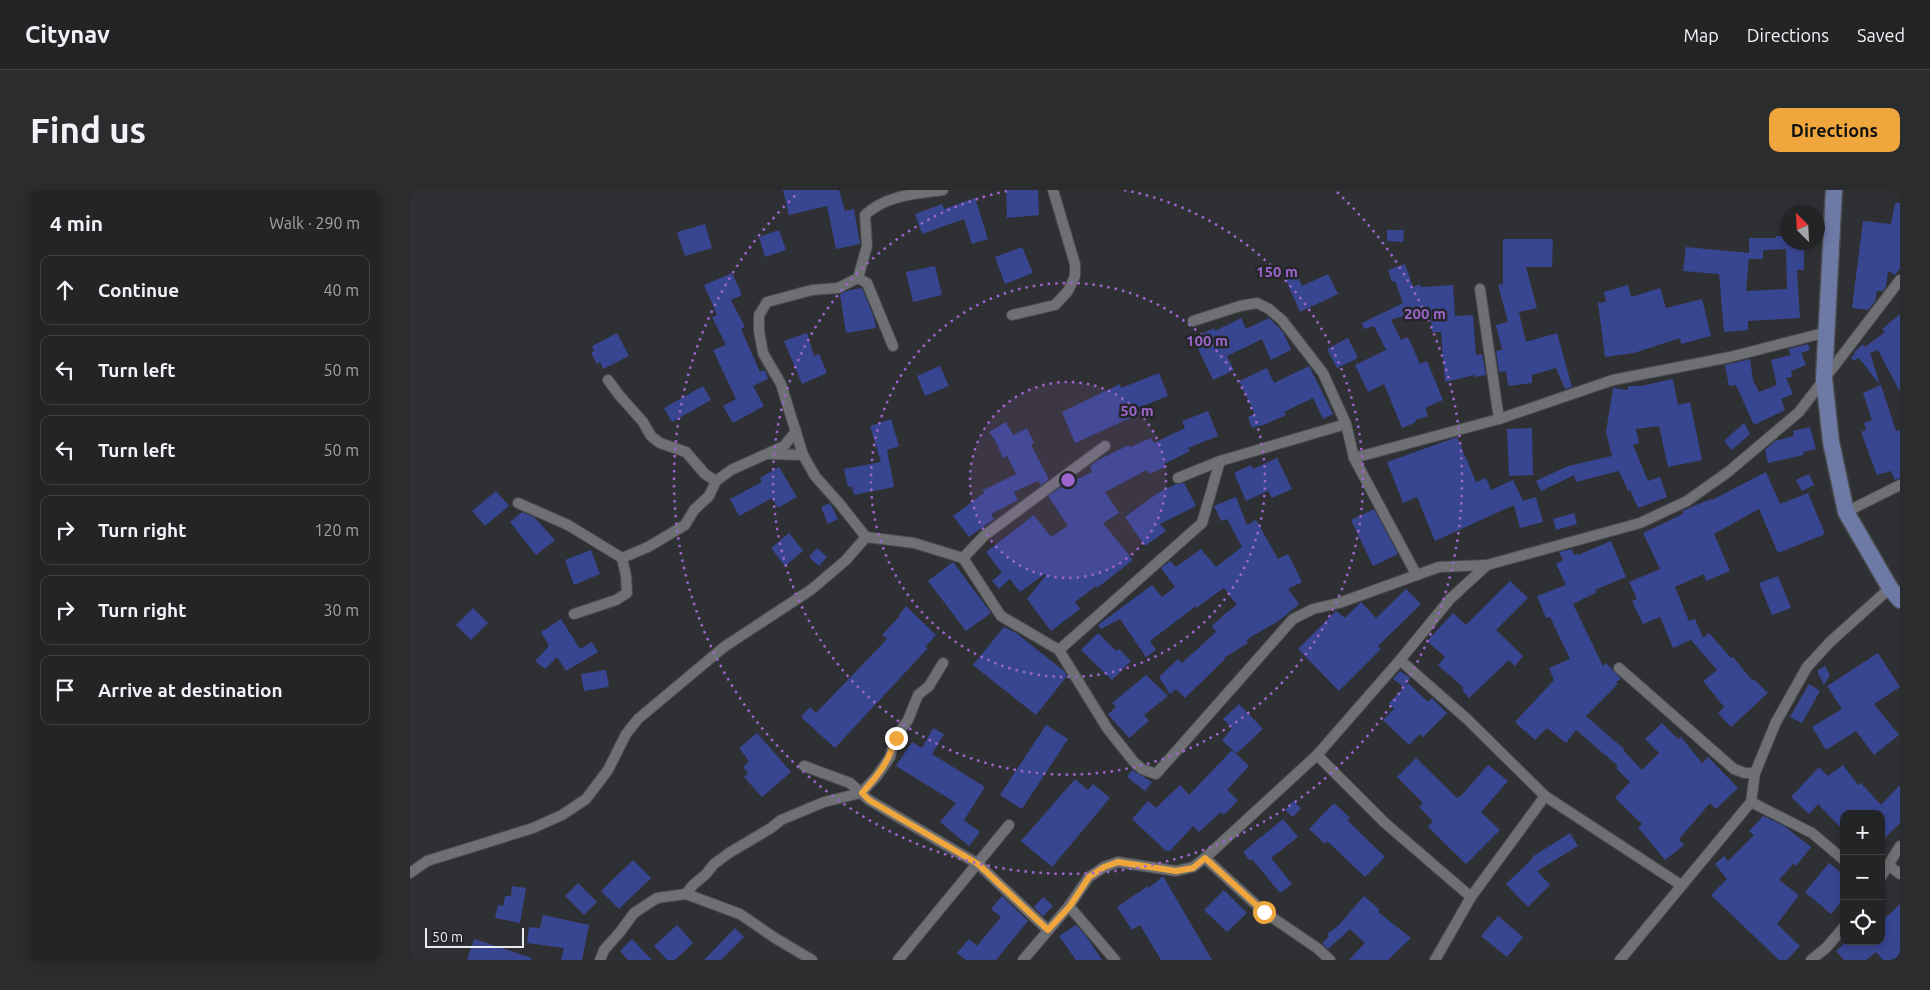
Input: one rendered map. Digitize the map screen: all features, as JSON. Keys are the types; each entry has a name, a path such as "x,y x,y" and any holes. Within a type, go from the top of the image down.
{"main road":[{"path":"1834,190 1824,378 1831,442 1846,512 1890,588 1900,600"}],"street":[{"path":"942,190 892,198 875,205 865,215 867,246 858,278 838,288 812,290 767,302 759,315 759,332 763,353 781,384 803,455 815,476 866,537 914,543 963,558 1002,616 1059,650 1107,728 1134,762 1142,769 1156,774 1293,619 1313,609 1339,603 1439,567 1486,565 1640,523 1687,501 1728,472 1799,412 1900,280"},
{"path":"1012,315 1055,305 1068,291 1075,276 1075,264 1053,190"},
{"path":"858,278 867,283 893,346"},
{"path":"1480,289 1499,419"},
{"path":"1193,320 1257,303 1269,308 1282,320 1323,373 1346,424 1354,458 1416,574"},
{"path":"1354,458 1499,419 1613,380 1730,357 1827,332"},
{"path":"608,380 643,422 650,436 660,443 686,452 705,474 716,481"},
{"path":"1178,478 1220,461 1346,424"},
{"path":"622,558 648,547 685,525 694,510 709,496 716,481 731,470 784,446 796,430"},
{"path":"963,558 985,535 1105,446"},
{"path":"768,454 803,455"},
{"path":"1059,650 1202,523 1220,461"},
{"path":"1846,512 1900,485"},
{"path":"518,503 568,525 622,558 627,593 616,600 574,614"},
{"path":"410,873 427,861 533,828 562,815 586,799 608,770 626,734 638,719 724,647 812,589 846,560 866,537"},
{"path":"1023,960 1070,906 1089,877 1104,867 1118,862 1176,871 1193,868 1205,858 1317,755 1400,660 1450,599 1486,565"},
{"path":"1620,960 1751,802 1755,773 1776,722 1807,667 1830,642 1890,588"},
{"path":"1400,660 1467,720 1545,796 1681,885"},
{"path":"686,894 714,864 781,820 824,802 862,793 890,757 896,738 908,720 918,696 929,686 943,663"},
{"path":"1619,668 1734,769 1745,773 1755,773"},
{"path":"1317,755 1386,823 1471,897"},
{"path":"804,766 850,784 869,800 978,864 1048,930"},
{"path":"1436,960 1471,897 1545,796"},
{"path":"1751,802 1812,833 1840,857"},
{"path":"898,960 1009,825"},
{"path":"1900,846 1885,867 1900,874"},
{"path":"1205,858 1264,912 1317,948 1330,960"},
{"path":"600,960 604,950 634,913 657,898 686,894 740,914 812,960"},
{"path":"1070,906 1115,960"},
{"path":"1811,960 1826,948 1840,931"}],"building":[{"path":"783,190 839,190 845,211 854,209 860,244 836,249 827,206 789,215"},
{"path":"1006,190 1038,190 1039,215 1007,218"},
{"path":"975,198 988,239 972,244 964,219 922,234 915,214 942,204 944,209"},
{"path":"1895,203 1900,203 1900,268 1895,275 1888,271 1886,287 1883,291 1877,291 1875,301 1868,310 1852,308 1863,221 1891,224"},
{"path":"705,224 712,248 685,256 677,232"},
{"path":"779,230 786,250 765,257 759,237"},
{"path":"1387,230 1404,230 1403,242 1387,241"},
{"path":"1776,236 1780,236 1780,249 1763,250 1763,259 1749,259 1749,257 1746,291 1787,289 1786,250 1804,250 1804,270 1797,270 1800,318 1748,321 1748,330 1724,332 1719,274 1683,271 1686,247 1749,253 1749,238 1776,238"},
{"path":"1503,239 1553,239 1552,267 1526,267 1537,308 1519,312 1526,342 1557,333 1572,387 1565,389 1556,368 1532,375 1532,383 1508,386 1506,371 1499,372 1496,351 1502,350 1496,325 1508,322 1498,285 1503,284"},
{"path":"1022,247 1033,273 1005,284 995,257"},
{"path":"1405,264 1413,287 1420,284 1421,287 1453,285 1455,316 1473,315 1476,355 1482,354 1486,375 1475,377 1475,375 1445,382 1441,332 1432,332 1430,307 1391,320 1401,340 1408,337 1420,364 1427,361 1443,400 1425,408 1428,416 1415,420 1416,422 1402,428 1384,384 1368,392 1355,365 1386,350 1374,326 1364,329 1362,323 1403,303 1395,281 1392,282 1388,270"},
{"path":"935,266 942,295 913,302 906,272"},
{"path":"1295,271 1302,286 1328,274 1338,294 1300,312 1284,276"},
{"path":"732,273 742,295 731,300 745,327 741,329 760,372 765,370 768,379 753,386 764,406 733,423 723,406 736,399 713,350 726,345 712,317 717,315 704,285"},
{"path":"1628,285 1631,297 1660,288 1666,308 1702,299 1711,336 1681,344 1680,338 1634,353 1605,357 1598,303 1606,302 1604,292"},
{"path":"862,288 876,328 846,333 840,294"},
{"path":"1900,314 1900,392 1878,350 1870,353 1880,385 1859,358 1853,361 1851,357 1863,344 1865,347 1885,332 1882,329"},
{"path":"1241,318 1246,329 1269,318 1283,332 1291,350 1271,360 1262,339 1227,356 1234,370 1213,380 1193,338 1214,328 1215,331"},
{"path":"617,333 629,356 603,369 600,362 597,364 591,353 594,351 592,346"},
{"path":"807,333 814,356 819,354 827,373 802,384 784,341"},
{"path":"1348,338 1358,358 1337,368 1327,349"},
{"path":"1808,344 1810,350 1801,353 1806,365 1791,371 1792,377 1786,378 1793,394 1781,399 1785,410 1754,425 1736,385 1729,386 1725,365 1750,359 1753,380 1759,392 1777,385 1771,360 1791,355 1788,349"},
{"path":"940,366 949,386 925,396 917,376"},
{"path":"1309,366 1333,414 1323,419 1313,398 1284,412 1286,415 1252,428 1248,417 1255,414 1239,381 1267,368 1274,383"},
{"path":"1159,373 1168,396 1132,410 1135,416 1075,443 1062,412 1120,384 1121,388"},
{"path":"1673,379 1678,405 1690,402 1702,460 1668,467 1659,426 1636,429 1639,443 1633,445 1648,481 1660,477 1667,497 1638,508 1619,471 1576,482 1574,475 1541,491 1536,481 1568,466 1612,456 1606,432 1613,388 1628,390 1628,386 1641,386"},
{"path":"1881,385 1896,431 1900,430 1900,478 1895,480 1891,471 1877,475 1861,432 1866,430 1864,423 1872,420 1863,393"},
{"path":"703,386 711,400 672,422 664,408"},
{"path":"1208,411 1218,436 1188,448 1190,451 1164,464 1165,467 1149,474 1147,470 1105,492 1119,513 1103,523 1133,560 1097,588 1096,586 1075,602 1080,609 1051,631 1027,599 1045,574 1020,592 1010,579 999,589 992,581 1002,573 986,552 1034,515 1051,537 1068,526 1048,496 1092,472 1090,466 1098,460 1129,445 1130,447 1151,438 1154,443 1185,428 1182,421"},
{"path":"891,419 899,446 887,450 894,487 854,495 852,486 848,487 844,469 881,462 870,426"},
{"path":"1006,422 1013,435 1027,428 1034,443 1031,445 1049,479 1041,485 1038,481 1014,492 1018,500 991,514 994,519 969,537 953,516 984,493 983,490 1016,474 1007,456 1003,458 989,432"},
{"path":"1744,423 1750,434 1732,450 1724,441"},
{"path":"1810,427 1816,449 1803,452 1804,455 1768,463 1765,450 1775,441 1794,436 1793,431"},
{"path":"1532,428 1533,475 1509,476 1507,429"},
{"path":"1457,437 1476,482 1486,478 1491,490 1513,480 1523,501 1536,497 1543,522 1520,528 1514,505 1435,541 1417,497 1403,503 1387,462"},
{"path":"1277,458 1292,489 1272,498 1268,491 1246,501 1234,473 1251,465 1253,469"},
{"path":"779,467 797,497 778,508 772,498 739,516 730,499 762,482 760,478"},
{"path":"1766,472 1780,504 1808,493 1825,534 1778,553 1759,509 1714,534 1730,571 1706,581 1704,574 1675,587 1689,621 1695,619 1703,638 1709,633 1731,658 1733,657 1752,680 1754,679 1768,693 1731,727 1718,713 1724,707 1703,681 1717,670 1691,640 1673,648 1660,617 1643,624 1632,601 1637,599 1629,582 1660,569 1643,533 1683,514 1682,511 1712,500"},
{"path":"1809,474 1814,485 1802,491 1796,480"},
{"path":"1184,483 1196,506 1160,524 1166,531 1145,546 1125,517 1158,493 1176,484"},
{"path":"496,491 509,506 485,526 472,511"},
{"path":"1236,497 1247,525 1256,520 1278,559 1288,554 1302,582 1288,589 1299,604 1280,620 1246,640 1248,643 1224,658 1185,698 1176,689 1170,694 1159,677 1178,659 1182,663 1216,632 1212,626 1237,605 1224,588 1196,608 1196,606 1150,641 1156,650 1146,657 1120,619 1101,629 1098,625 1152,585 1162,597 1175,587 1161,568 1170,561 1176,567 1201,549 1216,567 1242,547 1227,519 1221,521 1214,506"},
{"path":"830,503 838,519 828,524 821,507"},
{"path":"1374,509 1398,554 1373,566 1351,520"},
{"path":"522,512 534,517 555,540 536,555 510,522"},
{"path":"1574,513 1577,524 1556,530 1553,519"},
{"path":"789,533 803,551 785,566 771,548"},
{"path":"1611,541 1626,577 1595,590 1597,592 1573,604 1603,666 1606,663 1621,679 1616,682 1618,684 1586,716 1625,750 1642,770 1659,753 1645,739 1662,723 1678,739 1681,737 1702,763 1708,757 1738,788 1716,809 1710,803 1679,839 1684,845 1665,860 1638,827 1642,824 1615,798 1630,782 1616,768 1618,766 1576,730 1566,743 1547,728 1535,740 1515,722 1554,680 1549,668 1570,659 1550,617 1546,618 1537,596 1566,585 1556,564 1563,560 1559,552 1572,549 1574,555 1577,553 1578,555"},
{"path":"817,548 827,557 819,566 809,557"},
{"path":"591,550 600,574 574,585 565,560"},
{"path":"953,562 991,613 966,631 928,581"},
{"path":"1778,576 1791,608 1772,615 1759,583"},
{"path":"1510,581 1528,598 1496,630 1523,656 1515,666 1509,660 1469,698 1462,690 1464,688 1438,665 1445,657 1427,641 1453,613 1466,625"},
{"path":"1406,589 1421,604 1378,646 1381,649 1339,691 1298,649 1336,611 1345,618 1361,602 1376,618"},
{"path":"906,606 936,635 925,647 928,648 835,748 801,717 810,707 816,713 887,639 882,635 900,616"},
{"path":"473,608 488,623 471,640 456,625"},
{"path":"561,619 580,649 592,642 598,652 566,671 557,657 545,669 535,661 549,646 541,632"},
{"path":"1004,627 1016,633 1064,671 1067,676 1036,715 973,665"},
{"path":"1098,633 1116,651 1119,649 1131,661 1112,680 1081,650"},
{"path":"1878,653 1900,687 1874,704 1899,735 1874,755 1856,731 1826,750 1812,727 1842,709 1827,686"},
{"path":"1825,666 1830,675 1824,685 1817,671"},
{"path":"606,670 609,687 584,691 581,674"},
{"path":"1400,671 1410,678 1404,687 1393,679"},
{"path":"1146,675 1168,696 1144,715 1149,721 1129,738 1108,714 1116,707 1112,703"},
{"path":"1408,683 1428,702 1432,698 1447,713 1423,737 1420,734 1409,745 1383,720 1394,709 1389,703"},
{"path":"1809,684 1820,691 1802,723 1790,717"},
{"path":"1239,704 1263,729 1237,753 1222,741 1232,728 1223,719"},
{"path":"1046,725 1068,739 1022,809 1000,795"},
{"path":"933,728 944,734 932,754 985,787 964,820 980,832 969,846 940,822 956,803 896,766 912,742 922,748"},
{"path":"757,733 791,772 762,797 744,777 748,773 743,767 749,761 739,748"},
{"path":"1232,750 1249,766 1227,790 1238,800 1224,815 1221,812 1199,832 1193,826 1170,851 1166,851 1132,819 1148,801 1156,808 1180,785 1189,795"},
{"path":"1416,758 1457,798 1460,797 1488,765 1508,781 1481,812 1500,830 1466,864 1428,827 1433,821 1419,807 1423,803 1397,777"},
{"path":"1843,765 1858,785 1861,783 1881,805 1900,785 1900,823 1885,838 1885,810 1840,810 1840,827 1818,804 1809,814 1791,797 1819,767 1828,776"},
{"path":"1132,770 1152,782 1145,791 1127,777"},
{"path":"1075,779 1088,790 1093,784 1110,798 1052,867 1021,841"},
{"path":"1293,801 1301,808 1293,817 1285,810"},
{"path":"1334,803 1350,818 1347,820 1385,857 1365,877 1327,841 1325,844 1309,829"},
{"path":"1763,816 1784,826 1811,847 1796,866 1793,864 1779,880 1799,895 1777,924 1800,946 1787,960 1779,960 1711,895 1727,879 1715,864 1724,856 1728,861 1754,835 1749,831"},
{"path":"1283,819 1298,837 1271,858 1292,884 1280,893 1252,859 1250,861 1243,852"},
{"path":"1570,833 1578,846 1537,871 1550,885 1528,907 1506,884 1532,857"},
{"path":"633,860 651,878 619,909 601,891"},
{"path":"1829,863 1840,872 1840,904 1831,914 1805,892"},
{"path":"1163,876 1212,960 1161,960 1140,925 1132,930 1117,907 1148,886 1149,888"},
{"path":"578,883 597,902 584,915 565,896"},
{"path":"512,886 526,888 520,923 495,918 498,905 503,906 505,896 511,896"},
{"path":"1224,890 1247,913 1227,932 1204,910"},
{"path":"1002,896 1028,921 996,960 966,960 957,953 969,939 977,946 1001,917 991,909"},
{"path":"1364,896 1380,910 1378,912 1411,938 1388,960 1349,960 1365,943 1350,929 1328,949 1322,944 1329,936 1327,934 1338,926"},
{"path":"1043,897 1053,906 1043,916 1034,907"},
{"path":"1900,904 1900,957 1896,960 1883,960 1876,952 1866,960 1844,960 1836,951 1843,945 1885,945 1885,918"},
{"path":"543,915 589,925 582,960 561,960 564,948 527,943 529,927 540,928"},
{"path":"1498,916 1523,937 1507,957 1481,936"},
{"path":"677,925 693,943 675,960 667,960 654,946"},
{"path":"1076,925 1102,960 1076,960 1059,936"},
{"path":"735,928 744,937 721,960 704,960"},
{"path":"474,939 532,958 531,960 467,960"},
{"path":"632,939 652,960 628,960 620,951"}],"route":[{"path":"896,738 890,757 862,793 869,800 978,864 1048,930 1070,906 1089,877 1104,867 1118,862 1176,871 1193,868 1205,858 1264,912"}]}
